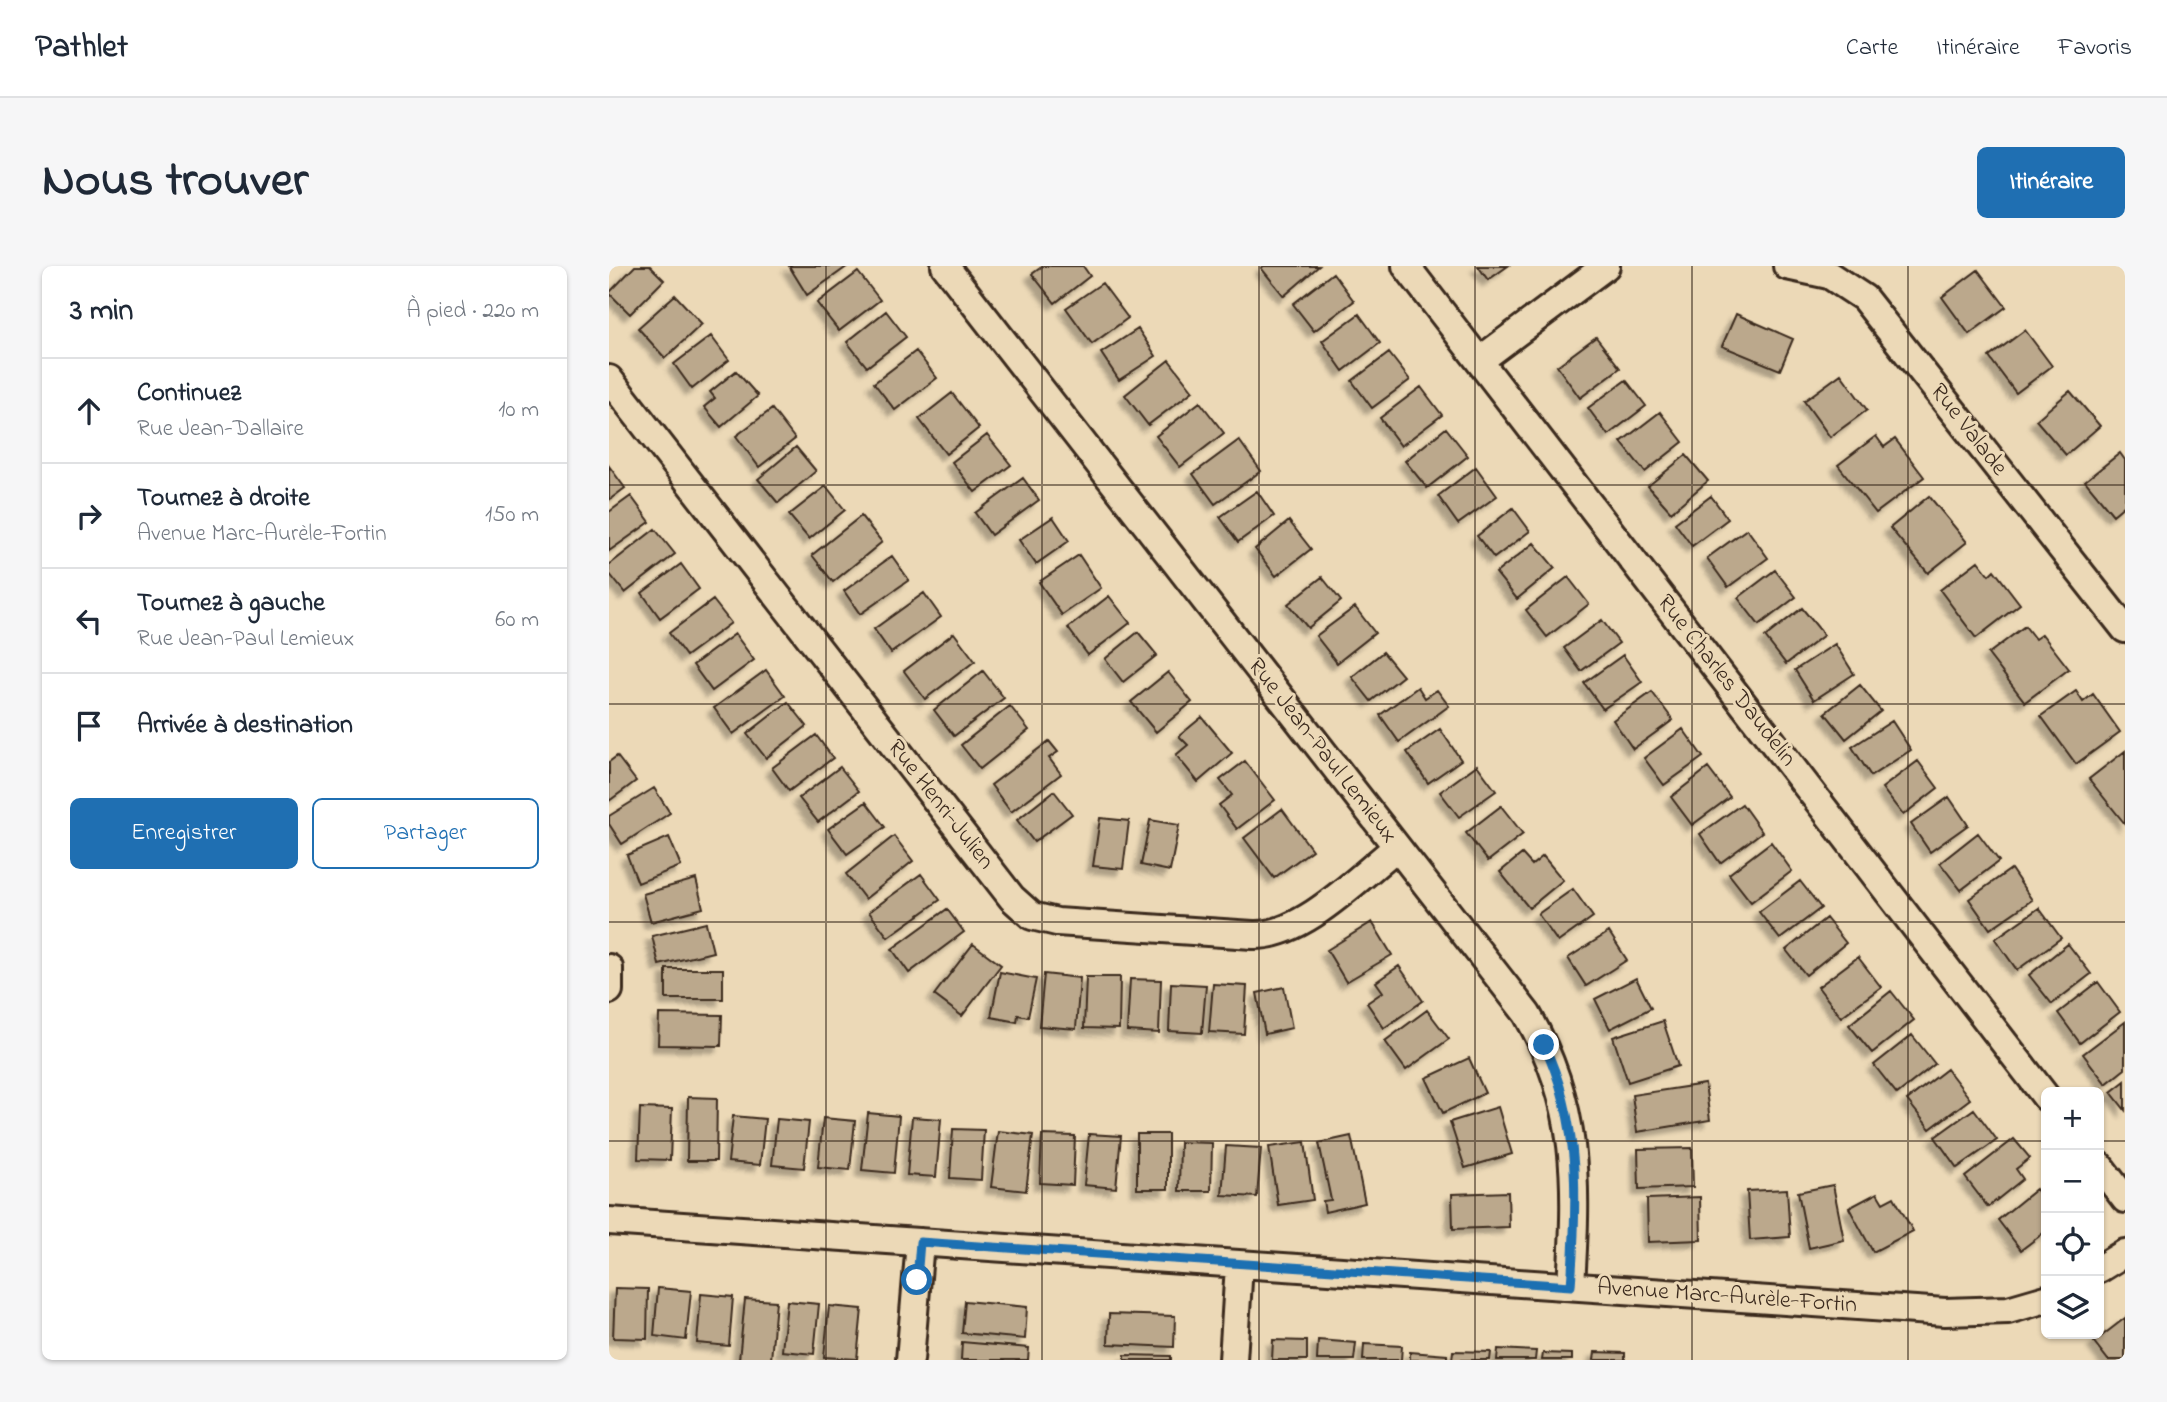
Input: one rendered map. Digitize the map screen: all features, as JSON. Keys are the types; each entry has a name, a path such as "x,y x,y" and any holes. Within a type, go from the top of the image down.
{"street":[{"name":"Rue Jean-Paul Lemieux","path":"945,266 1527,1014 1551,1059 1569,1121 1574,1155 1576,1222 1571,1286"},
{"name":"Rue Charles Daudelin","path":"1406,266 2041,1091"},
{"path":"1479,361 1606,266"},
{"name":"Rue Valade","path":"1787,266 1829,275 1864,299 2125,629"},
{"name":"Rue Henri-Julien","path":"609,379 1012,898 1032,916 1047,921 1085,924 1253,936 1278,934 1299,923 1397,847"},
{"path":"609,968 609,990"},
{"path":"2104,1172 2125,1199"},
{"name":"Avenue Marc-Aurèle-Fortin","path":"609,1221 1964,1313 2008,1310 2041,1300"},
{"path":"910,1360 920,1242"},
{"path":"2104,1266 2125,1253"},
{"path":"1233,1360 1239,1265"}],"building":[{"path":"635,266 650,266 664,280 630,314 609,293"},
{"path":"789,266 848,266 807,295"},
{"path":"1043,266 1083,266 1090,276 1055,303 1032,274"},
{"path":"1319,266 1284,296 1261,268"},
{"path":"1478,266 1508,266 1488,280"},
{"path":"1978,270 2006,307 1969,334 1942,297"},
{"path":"858,272 880,300 839,331 817,303"},
{"path":"1333,273 1354,301 1314,331 1293,304"},
{"path":"1102,283 1128,318 1092,344 1066,308"},
{"path":"675,295 702,324 665,358 638,328"},
{"path":"886,311 906,337 867,367 847,342"},
{"path":"1359,314 1380,343 1343,371 1322,341"},
{"path":"1736,314 1793,339 1780,370 1722,346"},
{"path":"1138,329 1156,356 1119,380 1101,353"},
{"path":"2025,330 2052,366 2016,393 1989,357"},
{"path":"711,336 729,360 692,389 674,364"},
{"path":"1596,337 1620,368 1580,398 1557,366"},
{"path":"916,351 937,378 895,410 874,383"},
{"path":"1389,353 1410,380 1372,408 1352,381"},
{"path":"1169,360 1193,391 1148,425 1125,395"},
{"path":"736,371 758,396 721,427 704,407 715,398 710,392"},
{"path":"1841,374 1867,410 1830,437 1804,401"},
{"path":"1626,380 1646,406 1608,435 1588,408"},
{"path":"1421,387 1442,415 1401,446 1380,418"},
{"path":"2070,391 2100,426 2066,455 2036,420"},
{"path":"952,393 979,428 946,454 919,419"},
{"path":"1200,402 1224,433 1180,467 1156,436"},
{"path":"772,409 795,439 759,467 736,436"},
{"path":"1660,412 1683,442 1645,472 1621,442"},
{"path":"1446,428 1468,456 1427,488 1405,461"},
{"path":"987,435 1011,465 975,492 952,462"},
{"path":"1876,436 1884,447 1895,439 1924,477 1876,513 1838,465"},
{"path":"1239,440 1261,471 1215,504 1193,474"},
{"path":"796,447 816,471 778,503 758,479"},
{"path":"2120,453 2125,460 2125,505 2113,515 2085,481"},
{"path":"1686,455 1708,481 1671,512 1648,486"},
{"path":"609,466 625,488 609,500"},
{"path":"1476,467 1497,496 1458,524 1438,496"},
{"path":"1023,478 1039,500 991,535 975,513"},
{"path":"826,486 845,510 809,539 789,515"},
{"path":"1257,491 1274,516 1238,542 1220,517"},
{"path":"631,496 650,522 609,551 609,512"},
{"path":"1711,496 1728,519 1692,546 1675,523"},
{"path":"1929,496 1967,542 1928,573 1890,528"},
{"path":"1513,508 1530,531 1494,558 1477,536"},
{"path":"861,516 882,542 833,582 812,555"},
{"path":"1053,517 1069,541 1036,564 1019,540"},
{"path":"1289,521 1311,549 1276,576 1255,549"},
{"path":"655,529 675,554 625,593 609,573 609,565"},
{"path":"1747,529 1768,558 1728,587 1707,558"},
{"path":"1534,543 1555,568 1517,599 1496,573"},
{"path":"1079,555 1101,588 1062,615 1039,582"},
{"path":"892,556 909,580 860,614 844,591"},
{"path":"1978,561 1989,575 1994,570 2020,604 1976,638 1940,590"},
{"path":"681,564 699,589 660,618 642,593"},
{"path":"1775,570 1796,597 1759,625 1738,598"},
{"path":"1322,577 1341,601 1308,628 1288,604"},
{"path":"1568,577 1589,604 1547,637 1526,610"},
{"path":"924,593 941,617 891,653 874,629"},
{"path":"1109,596 1130,623 1088,655 1068,628"},
{"path":"713,600 731,623 686,656 669,633"},
{"path":"1355,607 1375,633 1337,663 1316,636"},
{"path":"1802,608 1824,635 1786,664 1765,637"},
{"path":"1602,620 1619,643 1581,671 1564,648"},
{"path":"2025,626 2035,639 2042,634 2069,669 2025,702 1988,654"},
{"path":"1138,632 1157,655 1123,682 1105,659"},
{"path":"954,633 975,661 925,699 904,671"},
{"path":"735,634 754,660 712,691 693,665"},
{"path":"1835,644 1854,674 1814,700 1795,670"},
{"path":"1383,652 1403,676 1371,701 1352,677"},
{"path":"1623,655 1642,682 1603,709 1584,683"},
{"path":"766,670 785,696 733,734 714,708"},
{"path":"983,671 1004,698 954,736 934,710"},
{"path":"1168,672 1192,702 1156,732 1131,702"},
{"path":"1860,685 1881,711 1846,739 1825,713"},
{"path":"1418,687 1425,698 1437,690 1449,706 1399,742 1380,715"},
{"path":"2076,691 2083,702 2093,694 2120,732 2076,764 2041,716"},
{"path":"1652,692 1673,720 1633,749 1613,720"},
{"path":"788,702 807,726 766,758 747,734"},
{"path":"1010,706 1029,730 980,769 961,745"},
{"path":"1202,717 1232,753 1198,782 1176,755 1188,745 1179,736"},
{"path":"1892,721 1911,750 1871,776 1852,747"},
{"path":"1440,729 1461,760 1428,783 1407,752"},
{"path":"1683,729 1703,757 1664,785 1644,758"},
{"path":"816,735 833,758 789,791 772,768"},
{"path":"1049,741 1058,752 1049,758 1061,774 1011,812 991,785"},
{"path":"2125,751 2125,824 2089,779"},
{"path":"617,756 636,781 609,801 609,762"},
{"path":"1245,761 1275,800 1237,829 1219,805 1232,795 1220,780"},
{"path":"1918,761 1938,788 1903,815 1882,788"},
{"path":"1477,765 1496,791 1459,817 1440,792"},
{"path":"840,767 859,791 818,822 799,798"},
{"path":"1708,768 1730,797 1692,825 1671,797"},
{"path":"654,788 670,813 622,844 609,824 609,816"},
{"path":"1054,791 1072,814 1034,842 1017,820"},
{"path":"1949,797 1968,825 1930,852 1911,824"},
{"path":"866,802 885,827 847,854 828,829"},
{"path":"1742,804 1762,832 1720,863 1700,834"},
{"path":"1501,806 1523,834 1488,861 1466,833"},
{"path":"1282,809 1312,850 1274,878 1244,838"},
{"path":"1100,818 1129,821 1123,869 1093,866"},
{"path":"1150,820 1179,825 1170,871 1141,865"},
{"path":"1978,833 1999,861 1961,890 1940,863"},
{"path":"894,836 913,861 865,899 846,874"},
{"path":"669,837 681,866 638,883 627,855"},
{"path":"1771,842 1792,871 1751,902 1729,874"},
{"path":"1522,854 1532,865 1543,856 1563,880 1529,908 1500,872"},
{"path":"2011,869 2032,900 1990,929 1969,899"},
{"path":"921,874 940,900 888,937 869,912"},
{"path":"696,879 703,908 651,922 643,894"},
{"path":"1800,881 1821,908 1780,939 1759,912"},
{"path":"1573,889 1593,917 1558,942 1538,914"},
{"path":"2039,908 2061,938 2017,970 1995,939"},
{"path":"947,909 964,932 909,973 892,949"},
{"path":"1826,918 1846,943 1806,975 1786,950"},
{"path":"1372,922 1392,955 1346,982 1327,950"},
{"path":"706,923 713,952 659,965 652,936"},
{"path":"1609,932 1627,960 1586,986 1568,958"},
{"path":"973,944 1001,965 962,1016 934,995"},
{"path":"2068,944 2091,974 2052,1004 2029,975"},
{"path":"1858,957 1881,987 1841,1017 1818,987"},
{"path":"1399,966 1423,1001 1384,1028 1367,1003 1383,992 1376,982"},
{"path":"666,969 723,969 723,999 666,999"},
{"path":"1000,972 1036,979 1028,1017 1018,1015 1017,1022 991,1017"},
{"path":"1044,974 1080,978 1076,1029 1039,1026"},
{"path":"1086,977 1120,977 1119,1029 1084,1028"},
{"path":"1636,978 1651,1008 1610,1029 1595,999"},
{"path":"1130,979 1161,980 1159,1033 1127,1031"},
{"path":"2098,982 2120,1012 2080,1043 2058,1013"},
{"path":"1171,983 1206,985 1202,1033 1169,1031"},
{"path":"1213,984 1247,986 1244,1034 1209,1032"},
{"path":"1284,987 1292,1028 1265,1034 1257,993"},
{"path":"1891,991 1914,1020 1872,1053 1849,1025"},
{"path":"1427,1010 1449,1039 1406,1070 1385,1041"},
{"path":"659,1014 722,1015 721,1046 658,1045"},
{"path":"1663,1021 1678,1066 1628,1082 1613,1037"},
{"path":"2125,1022 2125,1069 2106,1084 2083,1054"},
{"path":"1912,1035 1935,1064 1897,1094 1874,1065"},
{"path":"1469,1058 1485,1093 1443,1113 1426,1078"},
{"path":"1947,1069 1970,1099 1930,1129 1907,1100"},
{"path":"2125,1081 2125,1110 2111,1092"},
{"path":"1705,1084 1710,1120 1637,1132 1632,1095"},
{"path":"688,1097 717,1098 716,1161 687,1161"},
{"path":"1498,1107 1512,1154 1465,1168 1450,1122"},
{"path":"640,1108 672,1109 670,1160 638,1159"},
{"path":"1974,1109 1997,1140 1957,1168 1935,1137"},
{"path":"868,1113 899,1116 894,1173 862,1170"},
{"path":"733,1116 765,1119 760,1165 728,1162"},
{"path":"912,1117 941,1119 936,1177 907,1175"},
{"path":"823,1118 855,1121 850,1170 818,1167"},
{"path":"777,1119 809,1122 804,1168 772,1165"},
{"path":"953,1129 984,1130 981,1180 950,1178"},
{"path":"998,1131 1033,1135 1026,1191 991,1187"},
{"path":"1089,1134 1121,1136 1116,1188 1084,1185"},
{"path":"1137,1134 1168,1134 1168,1189 1137,1189"},
{"path":"1042,1135 1075,1136 1073,1185 1040,1183"},
{"path":"1351,1136 1365,1203 1325,1212 1323,1201 1331,1200 1319,1143"},
{"path":"2014,1139 2030,1158 2016,1169 2023,1179 1988,1207 1965,1177"},
{"path":"1180,1142 1212,1143 1211,1191 1179,1191"},
{"path":"1305,1142 1313,1200 1278,1205 1269,1147"},
{"path":"1226,1146 1261,1148 1257,1197 1222,1195"},
{"path":"1692,1148 1693,1187 1639,1189 1638,1149"},
{"path":"1833,1185 1844,1240 1809,1248 1798,1192"},
{"path":"1787,1189 1790,1237 1750,1240 1747,1191"},
{"path":"2036,1189 2041,1196 2041,1235 2021,1250 1998,1220"},
{"path":"1508,1192 1509,1227 1453,1229 1452,1194"},
{"path":"1877,1193 1883,1203 1894,1197 1913,1231 1873,1252 1849,1208"},
{"path":"1700,1197 1701,1240 1648,1242 1647,1199"},
{"path":"615,1288 648,1289 647,1339 613,1338"},
{"path":"658,1288 691,1291 686,1340 654,1336"},
{"path":"701,1294 733,1297 729,1346 697,1343"},
{"path":"745,1299 776,1301 771,1360 739,1360"},
{"path":"787,1301 819,1304 814,1354 782,1351"},
{"path":"965,1301 1027,1307 1025,1339 962,1333"},
{"path":"829,1306 862,1309 857,1359 824,1357"},
{"path":"1109,1314 1175,1316 1174,1347 1108,1344"},
{"path":"2125,1318 2125,1360 2108,1360 2094,1342 2104,1339 2104,1334"},
{"path":"1273,1340 1307,1341 1307,1360 1272,1360"},
{"path":"1318,1340 1356,1343 1354,1360 1317,1360"},
{"path":"962,1342 1029,1348 1028,1360 961,1360"},
{"path":"1364,1344 1402,1346 1401,1360 1363,1360"},
{"path":"1498,1349 1536,1351 1535,1360 1497,1360"},
{"path":"1453,1351 1491,1352 1490,1360 1452,1360"},
{"path":"1410,1352 1447,1355 1447,1360 1410,1360"},
{"path":"1595,1352 1625,1353 1625,1360 1594,1360"},
{"path":"1543,1353 1572,1354 1572,1360 1542,1360"},
{"path":"1125,1355 1171,1356 1171,1360 1125,1360"}],"route":[{"path":"917,1280 920,1242 1571,1286 1576,1222 1574,1155 1565,1104 1557,1075 1544,1045"}]}
